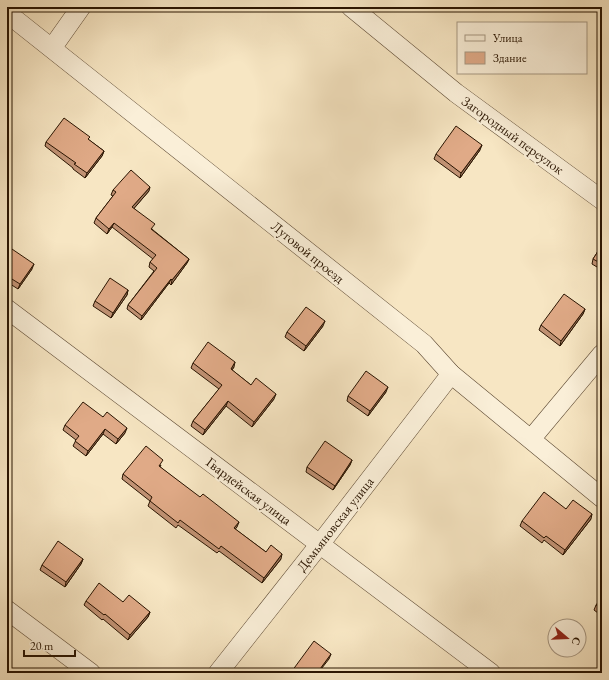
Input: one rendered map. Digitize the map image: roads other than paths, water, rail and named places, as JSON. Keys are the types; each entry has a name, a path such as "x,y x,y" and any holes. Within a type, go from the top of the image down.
{"street":[{"path":"52,48 81,7"},
{"name":"Загородный переулок","path":"351,7 456,94 602,200"},
{"name":"Луговой проезд","path":"7,13 424,344 451,374 602,498"},
{"name":"Гвардейская улица","path":"7,309 491,673"},
{"path":"531,439 602,354"},
{"name":"Демьяновская улица","path":"218,673 451,374"},
{"path":"7,610 91,673"}]}
